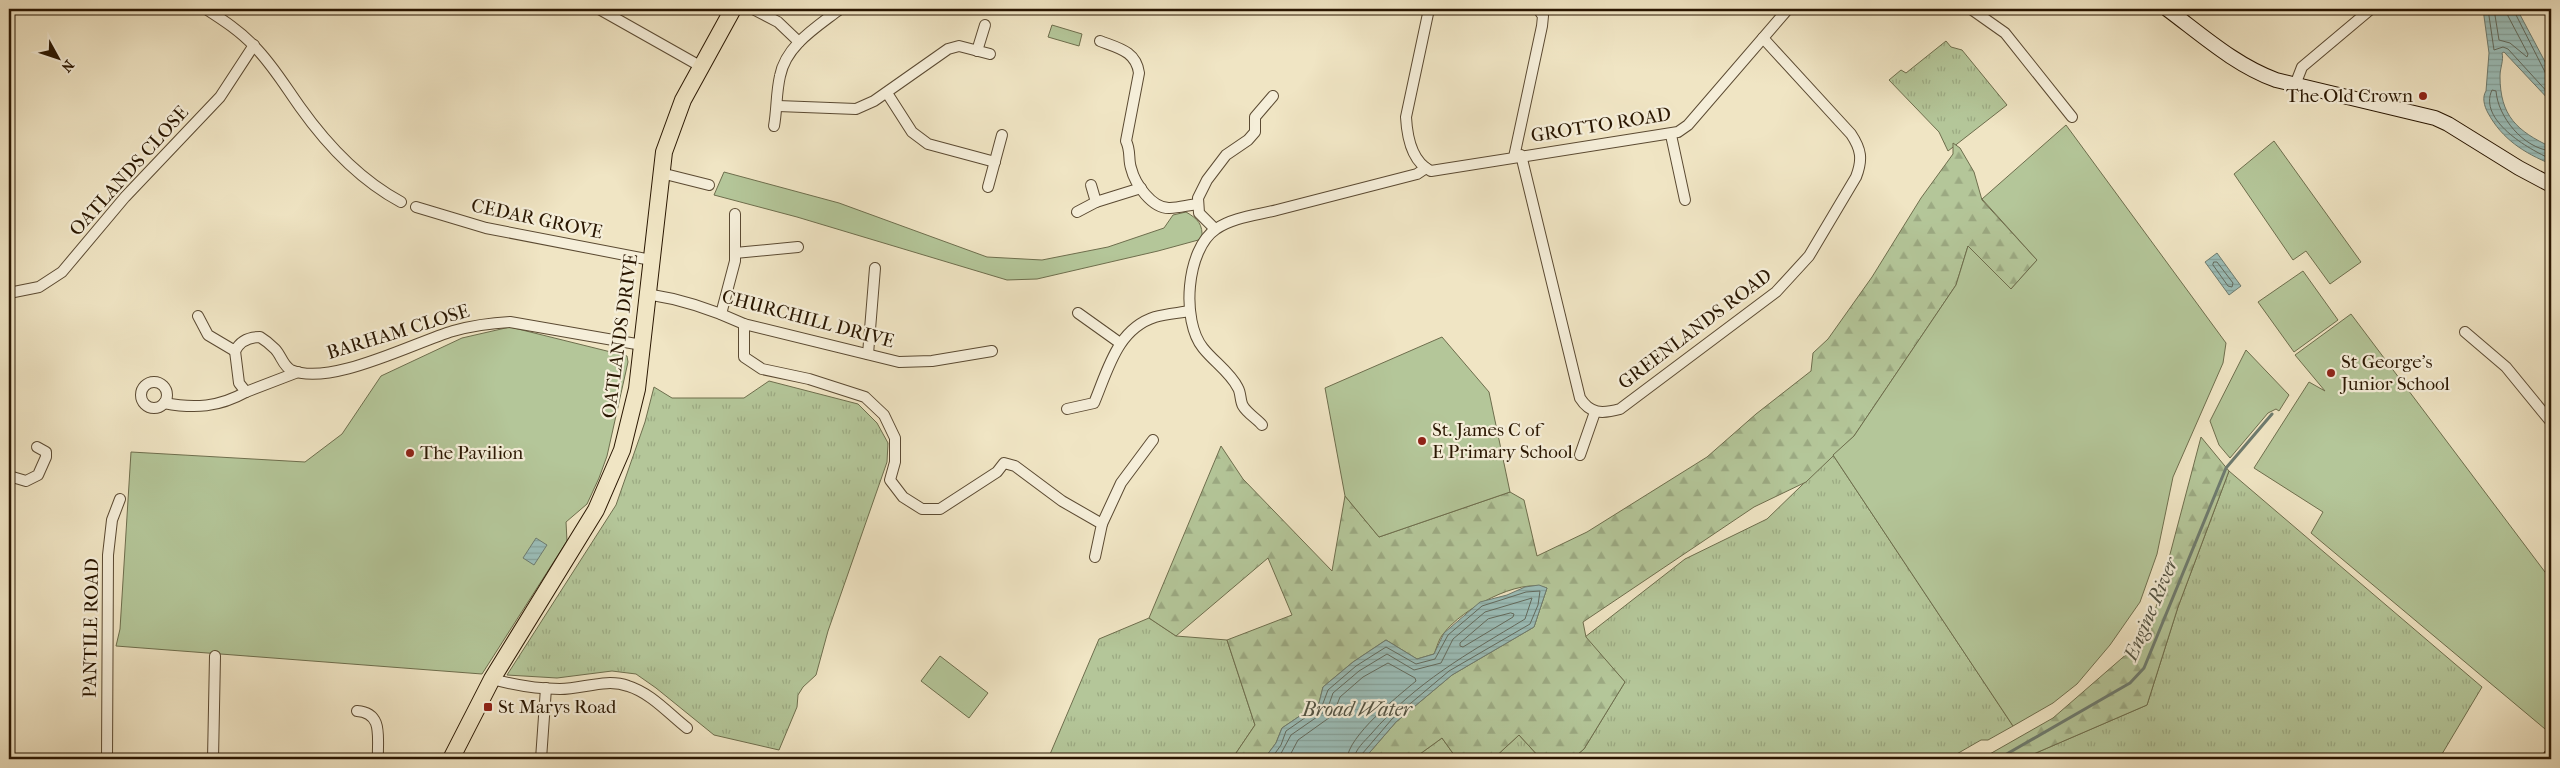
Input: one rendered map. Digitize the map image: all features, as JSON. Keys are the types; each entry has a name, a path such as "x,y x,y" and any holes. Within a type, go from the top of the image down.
{"main road":[{"name":"OATLANDS DRIVE","path":"451,759 492,680 570,554 606,488 622,450 633,411 664,152 677,114 700,66 733,9"}],"street":[{"path":"206,9 238,31 254,45 316,129 370,184 401,202"},
{"path":"599,9 700,66"},
{"path":"753,9 778,22 799,42"},
{"path":"774,126 778,106 780,75 789,53 799,42 840,9"},
{"path":"1262,425 1243,406 1239,389 1226,372 1202,347 1190,311 1191,273 1196,255 1206,238 1215,230 1244,218 1417,174 1426,168 1415,153 1407,131 1406,117 1429,9"},
{"path":"1538,9 1543,16 1542,26 1517,156 1577,390 1585,406 1595,412 1580,455"},
{"name":"GROTTO ROAD","path":"1426,168 1438,170 1517,156 1671,135 1688,125 1788,9"},
{"path":"1971,9 2005,33 2072,117"},
{"path":"2295,85 2302,67 2371,9"},
{"path":"2177,11 2243,64 2260,74 2295,85 2441,121 2551,185"},
{"path":"977,50 985,25"},
{"name":"GREENLANDS ROAD","path":"1595,412 1620,409 1766,301 1808,256 1856,176 1861,163 1861,153 1851,134 1763,38"},
{"path":"1100,41 1126,50 1138,67 1139,73 1126,141 1130,150 1130,167 1141,188 1150,199 1166,208 1198,204"},
{"name":"OATLANDS CLOSE","path":"9,293 39,287 62,272 125,197 220,97 254,45"},
{"path":"778,106 856,109 874,101 948,50 959,46 990,54"},
{"path":"887,92 912,132 928,144 995,162"},
{"path":"1215,230 1199,213 1198,198 1207,180 1226,156 1248,140 1255,132 1255,117 1273,96"},
{"path":"1671,135 1685,200"},
{"path":"988,187 1002,136"},
{"path":"660,173 709,185"},
{"path":"1090,185 1096,202"},
{"path":"1077,212 1096,202 1141,188"},
{"name":"CEDAR GROVE","path":"416,207 486,228 651,260"},
{"path":"721,314 731,282 735,253 735,214"},
{"path":"735,253 798,248"},
{"path":"868,354 874,268"},
{"name":"CHURCHILL DRIVE","path":"647,294 671,298 721,314 744,324 899,362 932,361 992,351"},
{"path":"1066,408 1094,403 1120,343 1136,327 1155,317 1190,311"},
{"path":"1078,313 1120,343"},
{"path":"198,316 208,335 235,351"},
{"name":"BARHAM CLOSE","path":"299,372 318,374 350,368 454,331 496,323 510,322 642,345"},
{"path":"744,324 744,357 762,369 808,379 865,397 884,415 895,438 895,462 890,480 903,497 922,510 940,509 996,472 1004,463 1015,466 1062,500 1102,524"},
{"path":"2465,332 2506,367 2551,422"},
{"path":"246,392 239,382 235,351 238,346 250,337 260,336 276,349 288,367 299,372"},
{"path":"164,403 187,407 210,406 227,402 246,392 299,372"},
{"path":"1095,557 1102,524 1121,483 1153,440"},
{"path":"9,476 26,481 38,475 46,457 46,452 37,447"},
{"name":"PANTILE ROAD","path":"107,759 108,555 112,520 120,500"},
{"path":"213,759 215,656"},
{"path":"492,680 518,686 561,689 610,682 629,686 649,696 687,728"},
{"path":"540,759 546,688"},
{"path":"357,711 368,712 374,717 377,726 378,759"}],"green space":[{"path":"1052,25 1082,34 1079,46 1048,37"},
{"path":"1946,41 1951,47 1962,50 2007,105 1948,151 1939,132 1889,80 1901,70 1906,73"},
{"path":"2066,125 2226,343 2223,363 2173,477 2157,554 2140,602 2110,645 2077,684 2053,703 2013,726 1833,455 1854,436 1956,285 1968,246 2011,289 2037,260 1982,199"},
{"path":"2274,141 2361,262 2330,284 2306,251 2293,260 2234,174"},
{"path":"1953,143 1960,148 1974,172 1982,200 2037,260 2011,289 1968,246 1956,285 1854,436 1806,482 1754,507 1583,622 1586,637 1625,682 1584,749 1572,759 1541,759 1519,735 1493,759 1457,759 1442,738 1413,759 1364,759 1396,722 1452,675 1534,627 1547,588 1535,586 1507,591 1491,598 1463,615 1442,635 1434,654 1417,659 1386,640 1353,662 1323,687 1319,703 1282,728 1276,743 1264,759 1232,759 1255,725 1227,640 1292,615 1268,558 1176,636 1149,618 1221,446 1243,479 1332,571 1345,496 1379,537 1510,492 1524,500 1537,556 1587,532 1707,457 1756,414 1811,371 1813,353 1828,339 1872,277 1921,198 1953,154"},
{"path":"724,172 839,203 987,257 1042,260 1108,247 1164,228 1173,215 1186,212 1199,222 1202,229 1202,239 1037,279 1007,280 797,217 714,195"},
{"path":"2303,271 2338,320 2294,352 2258,302"},
{"path":"2351,314 2551,580 2551,734 2311,533 2323,512 2254,468 2309,382 2325,391 2295,355"},
{"path":"510,327 627,356 628,362 607,456 587,504 566,522 567,541 482,674 116,646 120,629 131,452 305,462 342,434 381,376 462,338"},
{"path":"1442,337 1489,392 1510,492 1379,537 1345,496 1325,388"},
{"path":"2246,350 2289,395 2279,411 2276,409 2268,413 2230,458 2219,445 2210,421"},
{"path":"769,381 858,404 877,423 888,443 887,462 828,631 816,675 803,687 798,695 797,707 779,750 714,735 636,674 612,671 557,678 507,675 616,505 645,422 654,387 672,398 744,398"},
{"path":"2201,437 2229,471 2178,607 2147,705 2022,759 1981,759 2053,718 2129,652 2155,611"},
{"path":"1833,455 2013,726 1988,740 1981,740 1948,759 1572,759 1584,749 1625,682 1585,637 1685,559 1767,519"},
{"path":"2229,471 2482,687 2439,759 2022,759 2147,705 2178,607"},
{"path":"1149,618 1176,636 1227,640 1255,725 1232,759 1048,759 1099,639"},
{"path":"940,656 988,693 969,718 921,681"},
{"path":"1519,735 1541,759 1493,759"},
{"path":"1442,738 1457,759 1413,759"}],"water":[{"path":"2483,9 2517,9 2551,73 2551,102 2504,52 2502,53 2501,90 2507,112 2520,128 2551,147 2551,164 2523,150 2507,138 2487,110 2484,99 2489,53"},
{"path":"2217,253 2241,286 2229,295 2205,262"},
{"path":"536,538 547,545 534,565 523,558"},
{"name":"Broad Water","path":"1539,585 1547,588 1534,627 1452,675 1396,722 1364,759 1264,759 1276,743 1282,728 1319,703 1323,687 1353,662 1386,640 1417,659 1434,654 1444,633 1480,602 1507,595 1525,587"}],"waterway":[{"name":"Engine River","path":"1998,759 2130,683 2144,668 2226,468 2272,414"}],"place":[{"name":"The Old Crown","path":"2423,96"},
{"name":"St George's Junior School","path":"2331,373"},
{"name":"St. James C of E Primary School","path":"1422,441"},
{"name":"The Pavilion","path":"410,453"},
{"name":"St Marys Road","path":"488,707"}]}
